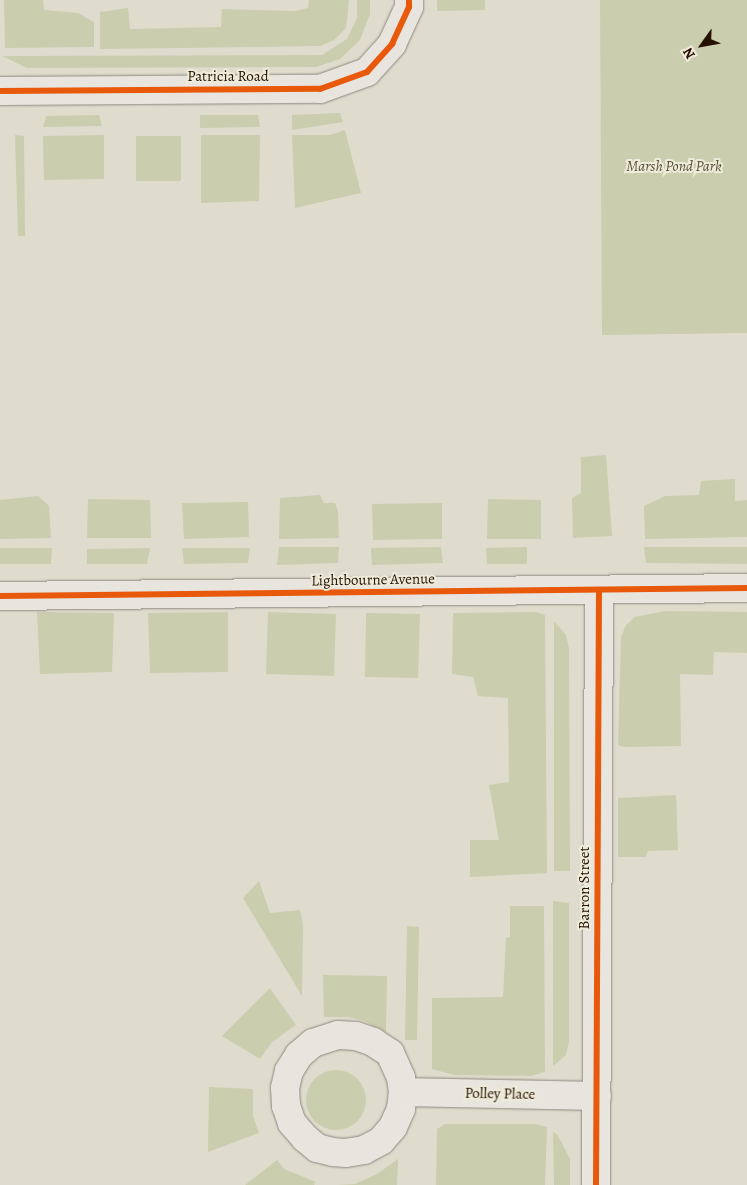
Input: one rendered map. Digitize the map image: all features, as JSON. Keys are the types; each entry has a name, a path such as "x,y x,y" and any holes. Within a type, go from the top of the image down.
{"street":[{"name":"Patricia Road","path":"0,90 320,89 367,72 392,44 409,7 409,0"},
{"name":"Lightbourne Avenue","path":"0,596 747,588"},
{"name":"Barron Street","path":"596,1185 598,590"},
{"path":"338,1035 356,1036 373,1042 390,1053 401,1078 403,1092 401,1110 393,1127 381,1141 364,1150 346,1153 318,1148 305,1138 292,1123 286,1106 284,1088 289,1071 299,1055 313,1043 338,1035"},
{"name":"Polley Place","path":"403,1092 597,1096"}],"green space":[{"path":"4,0 43,0 44,10 78,13 94,22 94,47 5,48"},
{"path":"309,0 349,0 346,28 334,40 321,46 100,49 100,12 128,8 130,29 221,27 222,9 295,11 308,8"},
{"path":"357,0 370,0 370,14 360,40 340,59 316,67 27,68 2,56 322,55 347,39 357,18"},
{"path":"437,0 485,0 485,10 437,11"},
{"name":"Marsh Pond Park","path":"600,0 747,0 747,333 602,335"},
{"path":"340,113 343,122 292,130 292,115"},
{"path":"99,115 102,126 43,127 46,116"},
{"path":"200,115 258,115 260,127 200,128"},
{"path":"345,130 361,193 295,208 292,135 330,135"},
{"path":"15,135 24,136 25,236 18,236"},
{"path":"104,135 104,179 44,180 43,136"},
{"path":"201,135 260,135 259,201 201,203"},
{"path":"136,136 181,136 181,181 136,181"},
{"path":"606,455 612,536 573,538 572,498 581,493 581,457"},
{"path":"735,479 735,501 747,500 747,537 645,539 644,506 665,496 699,495 701,481"},
{"path":"320,495 324,503 335,503 338,511 339,538 279,539 280,498"},
{"path":"38,496 49,506 51,538 0,539 0,500"},
{"path":"88,499 150,500 151,538 87,538"},
{"path":"488,499 541,500 541,539 487,539"},
{"path":"248,502 249,537 184,539 182,503"},
{"path":"442,503 442,539 373,540 372,504"},
{"path":"279,547 339,547 338,563 277,565"},
{"path":"441,547 443,563 372,565 371,548"},
{"path":"527,547 527,564 487,564 486,548"},
{"path":"644,547 747,547 747,564 646,563"},
{"path":"0,548 52,548 51,564 0,564"},
{"path":"150,548 147,564 87,564 87,549"},
{"path":"182,548 250,548 248,563 184,564"},
{"path":"665,611 747,612 747,653 714,652 713,675 680,674 681,746 624,747 618,745 621,637 626,625 635,617"},
{"path":"37,612 114,613 112,672 40,674"},
{"path":"228,612 228,672 150,673 148,613"},
{"path":"268,612 336,614 334,676 266,674"},
{"path":"536,612 545,615 547,873 470,877 470,840 499,840 489,785 509,782 508,698 478,696 473,677 452,674 453,613"},
{"path":"366,613 420,614 418,678 365,677"},
{"path":"554,621 566,635 569,649 570,871 554,871"},
{"path":"676,795 678,850 648,851 646,857 618,857 618,798"},
{"path":"259,881 270,913 300,910 303,924 302,996 243,898"},
{"path":"553,901 569,903 569,1041 566,1055 553,1066"},
{"path":"510,906 544,906 545,1072 531,1076 454,1075 432,1069 432,998 503,997 506,938 510,937"},
{"path":"407,926 419,927 417,1040 405,1040"},
{"path":"323,975 387,976 386,1032 364,1021 348,1017 324,1017"},
{"path":"270,988 296,1025 272,1042 260,1059 222,1036"},
{"path":"330,1070 342,1070 353,1075 361,1083 366,1094 364,1112 353,1125 342,1130 330,1130 319,1125 311,1117 306,1106 306,1094 311,1083 319,1075"},
{"path":"209,1087 253,1089 253,1116 259,1133 208,1152"},
{"path":"445,1124 535,1124 547,1127 545,1185 436,1185 437,1129"},
{"path":"553,1132 557,1134 570,1159 570,1185 554,1185"},
{"path":"398,1159 397,1185 336,1185 355,1184 377,1174"},
{"path":"277,1160 284,1169 316,1182 314,1185 245,1185"}],"cycle path":[{"path":"0,91 320,89 367,72 392,44 409,7 409,0"},
{"path":"0,596 747,588"},
{"path":"596,1185 599,590"}]}
